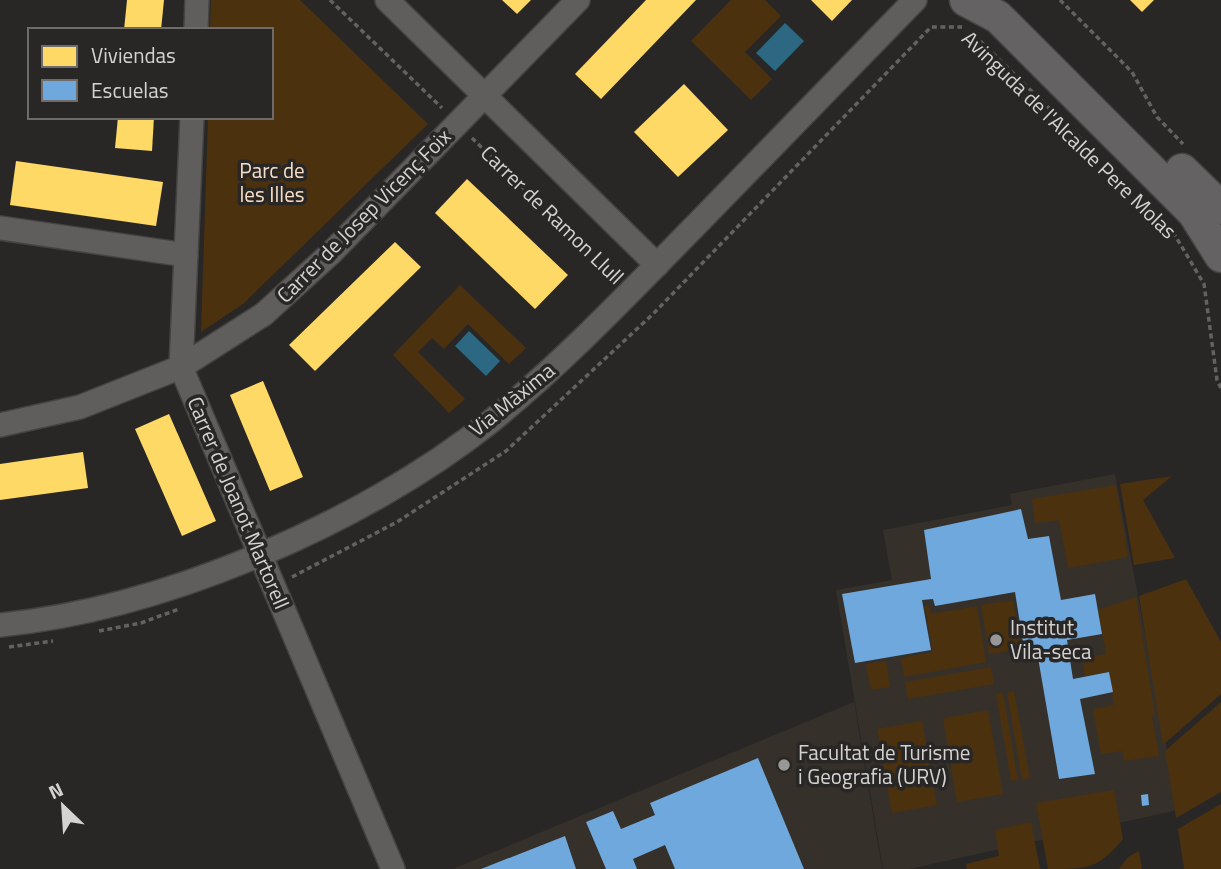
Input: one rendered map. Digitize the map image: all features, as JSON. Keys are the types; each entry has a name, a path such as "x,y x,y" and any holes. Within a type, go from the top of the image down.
{"street":[{"path":"196,28 197,0"},
{"name":"Carrer de Ramon Llull","path":"387,0 657,264"},
{"name":"Carrer de Josep Vicenç Foix","path":"0,425 80,407 181,367 264,314 331,253 578,0"},
{"name":"Via Màxima","path":"0,625 28,622 134,599 261,556 382,495 488,424 580,344 915,0"},
{"path":"1013,0 1221,208"},
{"name":"Avinguda de l'Alcalde Pere Molas","path":"966,14 998,17 1184,203 1216,244 1221,256"},
{"name":"Carrer de Joanot Martorell","path":"192,119 181,367 393,869"},
{"path":"0,228 186,255"}],"path":[{"name":"Carrer de Ramon Llull","path":"330,0 653,314"},
{"path":"1060,0 1132,72 1157,117 1184,145"},
{"name":"Avinguda de l'Alcalde Pere Molas","path":"923,35 931,26 966,14"},
{"name":"Avinguda de l'Alcalde Pere Molas","path":"972,33 1093,151"},
{"name":"Avinguda de l'Alcalde Pere Molas","path":"1170,227 1204,284 1217,380 1221,388"}],"shaded area":[{"name":"Institut Vila-seca","path":"1115,474 1178,810 909,869 883,869 836,590 892,580 883,530 1012,505 1010,494"},
{"name":"Facultat de Turisme i Geografia (URV)","path":"854,702 882,869 453,869"}],"green space":[{"name":"Parc de les Illes","path":"211,0 300,0 428,124 243,304 201,332 208,119 273,119 273,28 210,28"},
{"path":"731,0 765,0 781,16 745,52 772,79 751,100 691,41"},
{"path":"460,285 526,348 509,364 468,324 444,349 432,338 418,352 465,399 449,413 393,355"},
{"path":"1172,476 1143,500 1175,558 1134,565 1120,484"},
{"path":"1116,485 1128,557 1068,568 1059,520 1035,523 1032,499"},
{"path":"1186,579 1221,642 1221,694 1163,745 1139,596"},
{"path":"1136,597 1159,756 1124,761 1122,751 1101,754 1093,709 1114,705 1109,672 1085,676 1082,658 1106,654 1098,610"},
{"path":"1013,600 1021,649 989,654 981,605"},
{"path":"925,606 929,606 931,614 977,606 986,662 904,677 901,658 933,652"},
{"path":"886,661 890,687 871,690 866,664"},
{"path":"991,667 994,684 908,699 905,682"},
{"path":"1014,691 1030,778 1022,780 1007,693"},
{"path":"1003,693 1018,780 1011,781 996,694"},
{"path":"1221,702 1221,792 1176,818 1165,751"},
{"path":"988,710 1003,794 957,802 943,718"},
{"path":"922,721 937,805 892,813 877,729"},
{"path":"1114,790 1123,839 1099,862 1073,869 1048,869 1036,803"},
{"path":"1221,804 1221,869 1184,869 1178,829"},
{"path":"1031,822 1040,869 967,869 966,864 999,856 995,830"},
{"path":"1139,851 1142,869 1119,869 1128,857"}],"water":[{"path":"785,23 804,41 775,71 756,53"},
{"path":"469,331 500,361 486,376 455,346"}],"building: Viviendas":[{"path":"127,0 164,0 161,28 124,28"},
{"path":"502,0 531,0 517,14"},
{"path":"646,0 696,0 601,99 575,74"},
{"path":"811,0 852,0 832,21"},
{"path":"1130,0 1154,0 1142,12"},
{"path":"684,84 728,130 678,177 634,132"},
{"path":"118,119 154,119 152,151 115,148"},
{"path":"16,161 163,182 156,226 10,205"},
{"path":"467,179 568,275 535,309 435,213"},
{"path":"395,242 421,267 315,371 289,345"},
{"path":"263,381 303,477 270,491 230,395"},
{"path":"169,414 216,521 182,536 135,429"},
{"path":"83,452 88,488 0,500 0,464"}],"building: Escuelas":[{"path":"1021,509 1028,539 1049,536 1061,600 1095,594 1102,634 1067,640 1073,679 1109,672 1113,692 1080,699 1095,774 1059,779 1036,646 1024,649 1015,592 935,606 933,599 922,600 931,650 855,663 842,594 931,579 924,530"},
{"path":"758,758 804,869 675,869 665,845 633,859 637,869 606,869 586,822 613,811 621,829 655,815 650,803"},
{"path":"1148,794 1149,805 1142,806 1141,795"},
{"path":"565,836 576,869 481,869"}],"place":[{"name":"Institut Vila-seca","path":"996,640"},
{"name":"Facultat de Turisme i Geografia (URV)","path":"784,765"}]}
